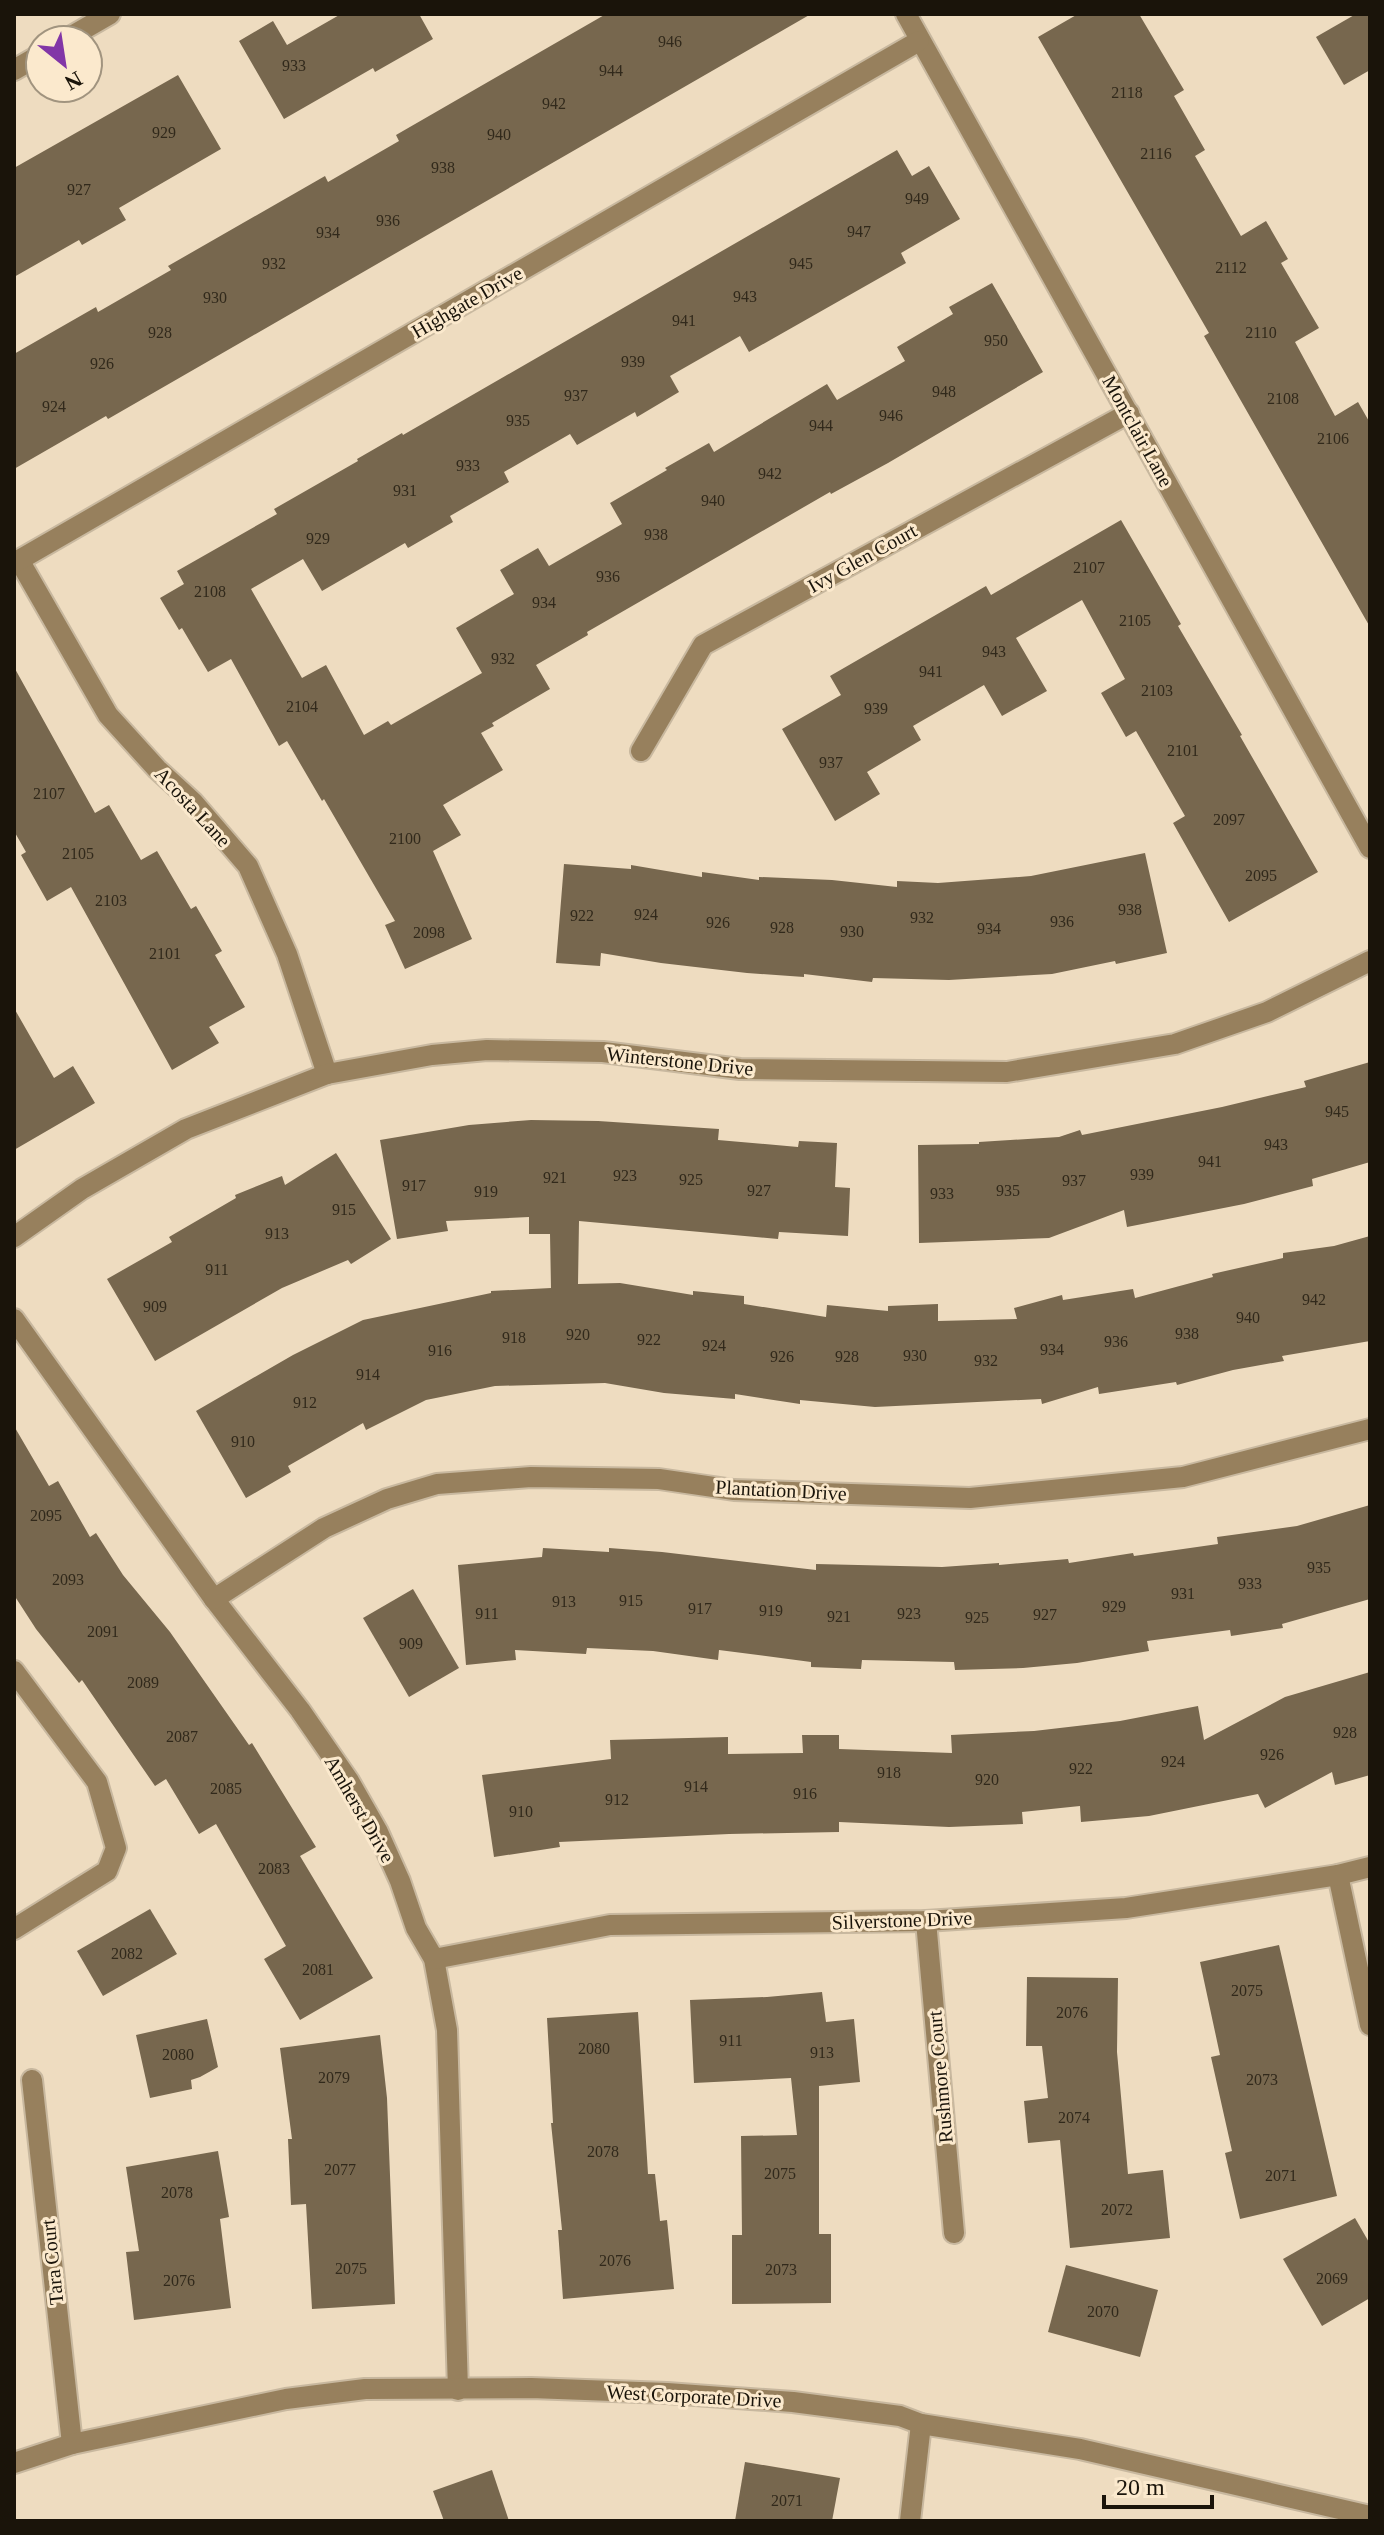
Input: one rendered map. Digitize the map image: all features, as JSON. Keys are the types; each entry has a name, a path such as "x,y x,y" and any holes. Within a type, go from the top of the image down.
{"street":[{"name":"Montclair Lane","path":"906,14 1370,848"},
{"name":"Highgate Drive","path":"16,562 919,41"},
{"name":"Ivy Glen Court","path":"641,751 703,645 1129,413"},
{"name":"Acosta Lane","path":"16,562 108,715 157,769 193,802 248,866 287,954 327,1074"},
{"name":"Winterstone Drive","path":"14,1237 82,1189 186,1129 327,1074 432,1055 487,1050 603,1052 740,1069 1007,1072 1175,1044 1267,1012 1370,961"},
{"name":"Amherst Drive","path":"14,1319 214,1599 300,1710 349,1781 378,1832 400,1881 416,1928 434,1959 447,2030 458,2390"},
{"name":"Plantation Drive","path":"214,1599 324,1528 387,1499 437,1484 531,1477 659,1479 734,1490 970,1498 1183,1477 1370,1429"},
{"path":"14,1671 97,1782 116,1848 107,1871 14,1929"},
{"name":"Silverstone Drive","path":"434,1959 610,1925 926,1921 1126,1908 1338,1875 1370,1867"},
{"path":"1338,1875 1370,2025"},
{"name":"Rushmore Court","path":"926,1921 954,2233"},
{"name":"Tara Court","path":"32,2080 72,2444"},
{"name":"West Corporate Drive","path":"14,2463 72,2444 286,2399 365,2389 531,2388 793,2402 900,2416 921,2424 1080,2449 1370,2516"},
{"path":"910,2521 921,2424"}],"building":[{"path":"341,14 419,14 433,39 375,72 373,68 284,119 239,41 273,21 287,45"},
{"path":"606,14 811,14 108,419 106,416 14,469 14,354 96,307 98,312 171,270 168,266 325,176 328,182 399,141 396,135"},
{"path":"1078,14 1139,14 1184,90 1174,96 1205,150 1195,156 1241,236 1266,221 1288,259 1281,263 1319,328 1295,342 1335,416 1358,402 1370,423 1370,627 1204,336 1209,333 1038,37"},
{"path":"1356,14 1370,14 1370,70 1344,85 1316,37"},
{"path":"178,75 221,149 119,208 126,220 82,245 79,240 14,277 14,168"},
{"path":"897,150 912,176 929,166 960,219 901,253 906,263 749,352 740,336 670,376 679,392 637,417 635,412 577,445 570,434 504,472 509,482 450,516 453,522 408,548 405,543 322,591 303,559 251,589 302,678 326,665 364,735 388,721 391,725 482,673 456,628 514,594 500,570 538,548 549,566 622,524 610,503 667,470 665,468 709,443 714,452 827,384 837,400 905,361 897,347 953,314 949,307 992,283 1043,372 587,632 588,635 536,665 550,689 492,723 494,726 481,733 503,770 443,805 461,835 433,851 472,939 405,969 385,925 395,921 287,741 279,746 231,659 208,672 160,598 184,584 177,571 277,514 274,509"},
{"path":"1121,520 1318,872 1229,922 1173,823 1185,816 1136,731 1126,737 1101,693 1125,679 1082,600 1016,638 1047,691 1002,716 984,685 913,726 921,740 867,772 880,794 835,821 782,729 841,695 830,676 986,586 991,595"},
{"path":"14,667 95,813 109,805 141,860 157,851 191,909 196,906 222,951 215,955 245,1007 209,1027 219,1043 172,1070 71,887 47,901 21,855 26,852 14,831"},
{"path":"1145,853 1167,953 1116,964 1115,961 1052,974 949,980 873,978 872,982 804,974 804,977 747,973 601,953 600,966 556,963 564,864 631,869 631,865 702,877 702,872 759,880 759,877 832,880 897,887 897,881 938,883 1031,876"},
{"path":"14,1008 54,1078 73,1066 95,1103 14,1150"},
{"path":"1370,1062 1370,1162 1312,1179 1313,1186 1244,1204 1127,1227 1124,1210 1049,1238 919,1243 918,1145 979,1144 1059,1137 1080,1130 1082,1135 1306,1087 1304,1081"},
{"path":"531,1120 719,1129 718,1140 798,1147 799,1141 837,1143 835,1187 850,1188 848,1236 779,1232 778,1239 579,1221 578,1284 620,1283 693,1295 693,1291 744,1296 744,1304 826,1317 827,1305 888,1311 888,1306 938,1304 938,1321 1017,1319 1014,1308 1062,1295 1063,1300 1133,1289 1135,1298 1213,1277 1212,1274 1283,1258 1283,1253 1334,1246 1370,1236 1370,1341 1282,1356 1284,1361 1177,1385 1176,1382 1099,1394 1098,1387 1042,1404 1041,1399 875,1407 800,1400 800,1404 735,1394 735,1399 664,1393 605,1383 495,1386 426,1400 366,1430 363,1423 288,1466 291,1472 246,1498 196,1411 293,1355 363,1320 491,1291 551,1288 550,1234 529,1234 529,1217 446,1221 448,1231 397,1239 380,1140 469,1125"},
{"path":"336,1153 391,1239 351,1264 348,1260 282,1288 155,1361 107,1279 172,1242 169,1237 236,1198 235,1195 282,1176 285,1185"},
{"path":"14,1426 49,1486 58,1481 90,1537 96,1533 123,1575 170,1632 249,1745 252,1743 316,1847 300,1856 373,1978 300,2020 264,1959 286,1946 216,1824 199,1834 166,1779 155,1786 82,1680 79,1683 36,1629 14,1595"},
{"path":"1370,1505 1370,1599 1282,1624 1283,1628 1231,1636 1230,1630 1147,1641 1149,1651 1023,1668 955,1670 954,1662 862,1660 861,1669 811,1667 811,1662 719,1650 718,1660 653,1651 587,1648 586,1654 515,1650 516,1660 466,1665 458,1565 542,1557 543,1548 662,1552 816,1570 816,1564 942,1567 1068,1559 1069,1563 1218,1544 1217,1537 1297,1526"},
{"path":"413,1589 459,1668 409,1697 363,1618"},
{"path":"1370,1672 1370,1775 1335,1785 1332,1772 1265,1808 1258,1794 1149,1816 1081,1822 1080,1806 1022,1812 1023,1824 949,1827 839,1822 839,1832 559,1842 560,1847 494,1857 482,1775 611,1759 610,1740 728,1737 728,1754 803,1753 802,1735 839,1735 839,1749 952,1753 951,1735 1034,1731 1120,1721 1198,1706 1204,1740 1285,1697"},
{"path":"150,1909 177,1954 103,1996 77,1951"},
{"path":"1279,1945 1337,2196 1240,2219 1225,2153 1232,2151 1211,2057 1220,2055 1200,1962"},
{"path":"1027,1977 1118,1978 1117,2052 1128,2174 1163,2170 1170,2238 1070,2248 1060,2140 1028,2143 1024,2101 1048,2098 1042,2046 1026,2046"},
{"path":"822,1992 826,2022 854,2019 860,2082 819,2086 819,2234 831,2234 831,2303 732,2304 732,2235 742,2235 741,2136 797,2135 791,2078 694,2083 690,2000"},
{"path":"638,2012 648,2174 655,2174 660,2221 667,2220 674,2289 563,2299 558,2230 562,2230 551,2123 547,2018"},
{"path":"207,2019 218,2067 191,2080 192,2089 150,2098 136,2035"},
{"path":"380,2035 387,2098 395,2304 312,2309 306,2204 291,2205 288,2139 292,2139 280,2048"},
{"path":"218,2151 229,2217 220,2219 231,2308 134,2320 126,2252 139,2251 126,2167"},
{"path":"1355,2218 1370,2244 1370,2298 1322,2326 1283,2259"},
{"path":"1066,2265 1158,2290 1140,2357 1048,2332"},
{"path":"745,2462 840,2478 832,2521 735,2521"},
{"path":"492,2470 509,2521 444,2521 433,2491"}]}
